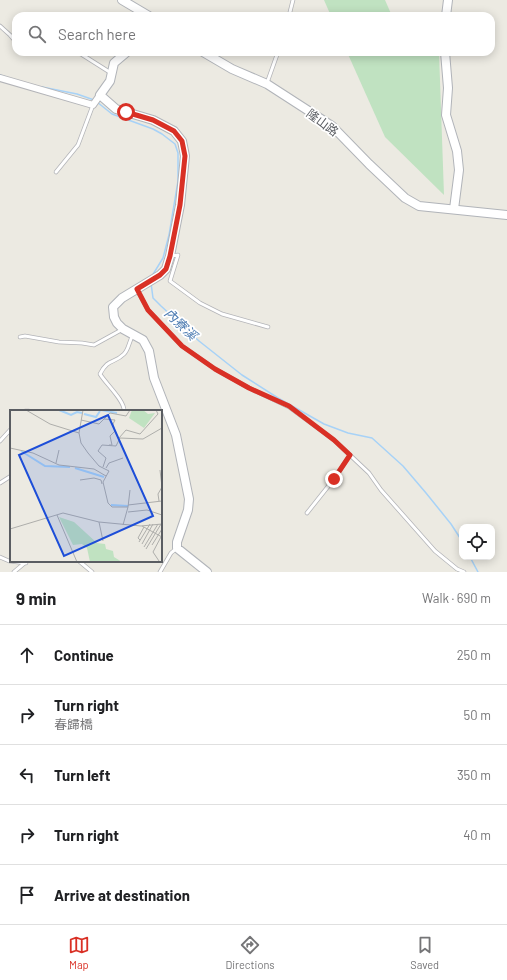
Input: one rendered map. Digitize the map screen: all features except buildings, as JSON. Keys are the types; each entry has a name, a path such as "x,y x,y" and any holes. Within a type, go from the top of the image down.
{"street":[{"path":"122,0 142,12"},
{"path":"446,12 448,0"},
{"path":"0,78 93,105 110,81 114,63 122,56"},
{"name":"隆山路","path":"210,56 232,69 267,84 332,126 405,198 419,206 507,215"},
{"path":"445,56 448,88 446,115 457,151 459,170 454,209"},
{"path":"100,96 116,109 153,120 174,131 182,141 185,156 184,175 180,205 166,269 160,275 122,298 113,307 114,317 123,329 143,340 149,351 154,378 176,435 189,498 188,510 176,546 207,572"}],"lane":[{"path":"290,12 293,0"},
{"path":"0,26 12,37"},
{"path":"84,56 112,73"},
{"path":"267,84 277,56"},
{"path":"56,172 78,145 93,105"},
{"path":"170,256 178,255 170,281 200,303 222,314 268,327"},
{"path":"137,289 148,310 182,346 215,369 249,388 289,406 334,440 369,473 381,490 435,551 457,569 464,572"},
{"path":"20,337 25,336 59,342 94,345 123,329"},
{"path":"124,410 120,400 100,374 107,363 123,355 129,348 129,342 133,335"},
{"path":"0,442 10,430"},
{"path":"307,513 334,479 350,455"},
{"path":"0,483 10,477"},
{"path":"160,572 176,546"},
{"path":"0,557 10,561"},
{"path":"14,572 27,562"},
{"path":"80,562 92,572"}],"green space":[{"path":"324,0 385,0 390,12 329,12"},
{"path":"349,56 439,56 444,195 385,137"}],"waterway":[{"name":"內寮溪","path":"0,75 6,77"},
{"name":"內寮溪","path":"42,87 77,94 94,100"},
{"name":"內寮溪","path":"97,102 112,114 153,129 162,134 175,144 178,153 178,181 169,235 163,258 152,276"},
{"name":"內寮溪","path":"151,283 153,298 199,341 242,375 278,398 324,424 348,433 372,438 403,466 451,524 459,536"},
{"name":"內寮溪","path":"472,560 478,572"}],"route":[{"path":"126,112 153,120 174,131 182,141 185,156 180,205 166,269 160,275 137,289 148,310 182,346 215,369 249,388 289,406 334,440 350,455 334,479"}]}
